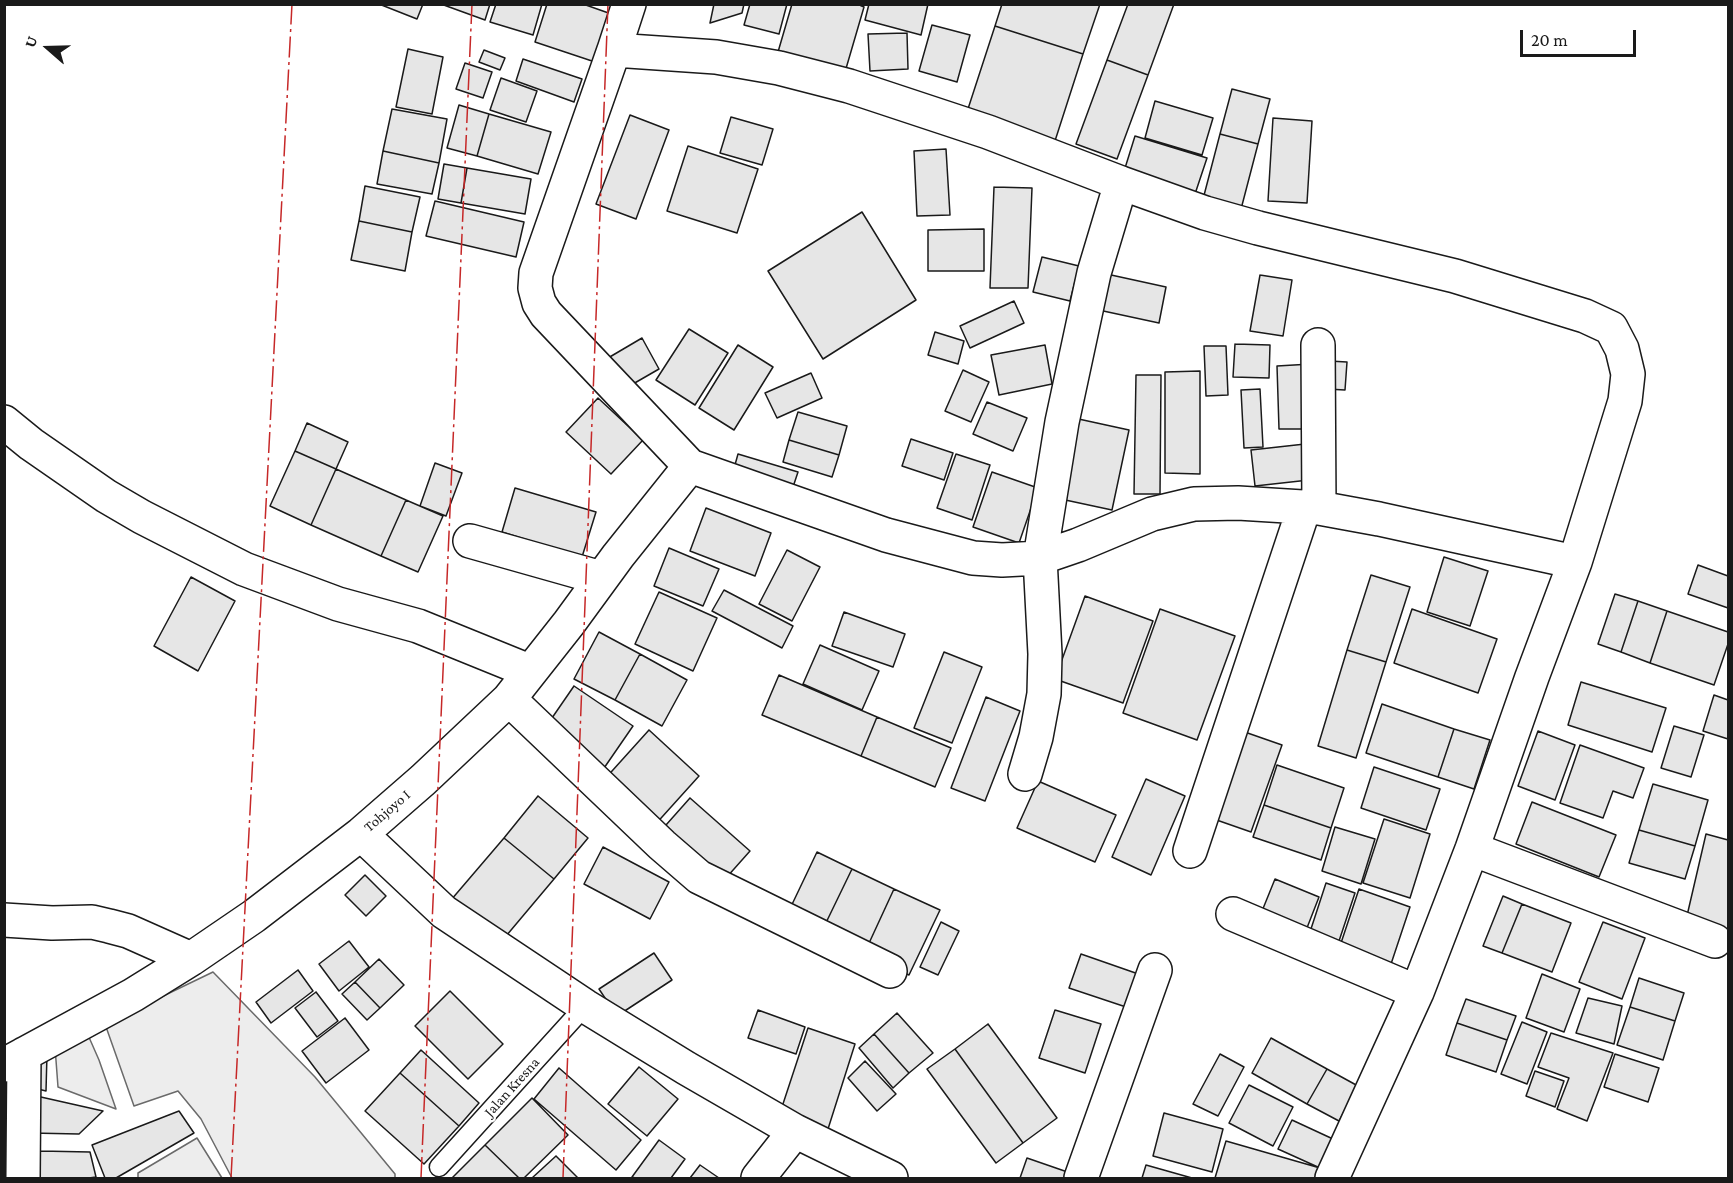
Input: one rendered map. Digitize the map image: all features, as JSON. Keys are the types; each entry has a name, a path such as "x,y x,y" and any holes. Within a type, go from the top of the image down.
{"street":[{"path":"629,4 536,273 535,288 539,303 546,314 690,466 886,535 973,558 1002,560 1041,558 1152,514 1194,504 1238,503 1311,508 1379,519 1575,562"},
{"path":"614,50 716,57 779,68 849,86 988,132 1205,213 1455,276 1585,316 1611,328 1623,349 1628,374 1625,401 1575,562 1418,992 1332,1179"},
{"path":"1025,774 1036,737 1044,694 1045,654 1041,558 1062,422 1094,273 1121,183"},
{"path":"1190,851 1311,508 1318,345"},
{"path":"4,422 31,444 106,496 244,569 338,604 418,626 530,671"},
{"name":"Tohjoyo I","path":"14,1060 133,995 255,916 361,834 432,772 508,699 690,466"},
{"path":"470,541 601,578"},
{"path":"508,699 662,845 699,877 890,971"},
{"path":"361,834 444,912 585,1006 795,1131 891,1179"},
{"path":"1472,849 1715,941"},
{"path":"1233,914 1418,992"},
{"path":"4,920 52,923 92,922 128,931 191,958"},
{"path":"1081,1179 1155,970"},
{"path":"14,1060 23,1179"},
{"path":"758,1179 795,1131"}],"lane":[{"name":"Jalan Kresna","path":"439,1167 585,1006"}],"shaded area":[{"path":"213,972 315,1077 395,1174 395,1178 232,1178 201,1119 178,1091 134,1106 105,1024"},
{"path":"88,1035 116,1109 58,1087 55,1047"},
{"path":"197,1138 222,1178 138,1178 138,1173"}],"building":[{"path":"379,4 423,4 417,19"},
{"path":"441,4 490,4 485,20"},
{"path":"496,4 542,4 533,35 490,22"},
{"path":"547,4 583,4 617,16 601,64 535,42"},
{"path":"714,4 744,4 742,13 710,23"},
{"path":"750,4 787,4 779,34 744,25"},
{"path":"792,4 857,4 864,7 845,72 778,52"},
{"path":"869,4 928,4 921,35 865,20"},
{"path":"1002,4 1100,4 1083,54 995,26"},
{"path":"1128,4 1174,4 1148,75 1107,60"},
{"path":"932,25 970,35 957,82 919,71"},
{"path":"995,26 1083,54 1054,144 966,115"},
{"path":"907,33 908,69 870,71 868,34"},
{"path":"408,49 443,57 432,114 396,107"},
{"path":"484,50 505,58 500,70 479,62"},
{"path":"523,59 582,79 574,102 516,81"},
{"path":"1107,60 1148,75 1117,159 1076,144"},
{"path":"465,63 492,72 483,98 456,89"},
{"path":"501,78 537,91 526,122 490,110"},
{"path":"1232,89 1270,99 1258,144 1220,134"},
{"path":"1155,101 1213,118 1202,155 1145,138"},
{"path":"459,105 489,114 477,156 447,148"},
{"path":"392,109 447,119 439,163 383,151"},
{"path":"489,114 551,132 538,174 477,156"},
{"path":"630,115 669,130 636,219 596,204"},
{"path":"731,117 773,129 762,165 720,153"},
{"path":"1273,118 1312,121 1307,203 1268,201"},
{"path":"1220,134 1258,144 1240,213 1202,203"},
{"path":"1135,136 1207,158 1192,203 1121,181"},
{"path":"688,146 758,169 737,233 667,211"},
{"path":"946,149 950,215 917,216 914,151"},
{"path":"383,151 439,163 432,194 377,184"},
{"path":"444,164 467,168 461,203 438,199"},
{"path":"467,168 531,179 525,214 461,203"},
{"path":"365,186 420,197 412,232 359,221"},
{"path":"994,187 1032,188 1028,288 990,288"},
{"path":"435,201 524,222 516,257 426,236"},
{"path":"862,212 916,300 823,359 768,271"},
{"path":"359,221 412,232 405,271 351,260"},
{"path":"984,229 984,271 928,271 928,230"},
{"path":"1042,257 1079,266 1070,301 1033,292"},
{"path":"1102,273 1166,287 1159,323 1094,309"},
{"path":"1260,275 1292,280 1283,336 1250,331"},
{"path":"1014,301 1024,323 970,348 960,326"},
{"path":"689,329 728,353 695,405 656,380"},
{"path":"935,332 964,341 958,364 928,355"},
{"path":"642,338 659,369 626,388 608,358"},
{"path":"1235,344 1270,345 1269,378 1233,377"},
{"path":"738,345 773,367 734,430 699,408"},
{"path":"1045,345 1052,384 999,395 991,355"},
{"path":"1204,346 1226,346 1228,395 1206,396"},
{"path":"1329,361 1347,362 1345,390 1327,389"},
{"path":"1311,364 1312,429 1279,429 1277,366"},
{"path":"963,370 989,382 971,422 945,411"},
{"path":"1200,371 1200,474 1165,473 1165,372"},
{"path":"811,373 822,398 777,418 765,393"},
{"path":"1136,375 1161,375 1160,494 1134,494"},
{"path":"1260,389 1263,447 1244,448 1241,390"},
{"path":"598,398 643,440 611,474 566,432"},
{"path":"987,402 1027,418 1013,451 973,434"},
{"path":"798,412 847,426 839,455 789,440"},
{"path":"1074,418 1129,430 1112,510 1056,498"},
{"path":"307,423 348,442 336,469 295,451"},
{"path":"911,439 953,453 944,480 902,466"},
{"path":"789,440 839,455 832,477 783,462"},
{"path":"1305,444 1309,480 1255,486 1251,450"},
{"path":"295,451 336,469 311,525 270,506"},
{"path":"738,454 798,472 792,490 733,472"},
{"path":"956,454 990,465 972,520 937,508"},
{"path":"435,463 462,473 446,516 420,506"},
{"path":"336,469 406,500 381,556 311,525"},
{"path":"992,472 1038,488 1019,543 973,527"},
{"path":"515,488 596,512 582,557 502,532"},
{"path":"406,500 443,516 418,572 381,556"},
{"path":"706,508 771,533 755,576 690,551"},
{"path":"669,548 719,569 703,606 654,586"},
{"path":"787,550 820,567 792,621 759,604"},
{"path":"1444,557 1488,571 1470,626 1427,612"},
{"path":"1698,565 1728,576 1728,608 1688,594"},
{"path":"1371,575 1410,587 1386,662 1347,650"},
{"path":"191,577 235,601 198,671 154,646"},
{"path":"724,590 793,626 782,648 712,611"},
{"path":"659,592 717,618 693,671 635,644"},
{"path":"1615,594 1638,601 1621,652 1598,644"},
{"path":"1085,596 1153,621 1123,703 1055,679"},
{"path":"1638,601 1667,611 1650,663 1621,652"},
{"path":"1160,609 1235,636 1197,740 1123,713"},
{"path":"1412,609 1497,639 1478,693 1394,663"},
{"path":"1667,611 1728,632 1728,644 1714,685 1650,663"},
{"path":"844,612 905,634 893,667 832,646"},
{"path":"599,632 640,654 615,700 574,679"},
{"path":"820,645 879,671 862,710 803,684"},
{"path":"1347,650 1386,662 1356,758 1318,746"},
{"path":"944,652 982,667 952,743 914,728"},
{"path":"640,654 687,680 662,726 615,700"},
{"path":"779,675 877,717 861,756 762,715"},
{"path":"1581,682 1666,708 1652,752 1568,725"},
{"path":"574,686 633,726 602,771 543,731"},
{"path":"1714,695 1728,700 1728,739 1703,731"},
{"path":"986,697 1020,711 985,801 951,788"},
{"path":"1382,704 1454,729 1438,777 1366,753"},
{"path":"877,717 951,748 935,787 861,756"},
{"path":"1674,726 1704,735 1691,777 1661,768"},
{"path":"1454,729 1490,740 1474,789 1438,777"},
{"path":"649,730 699,776 653,827 603,781"},
{"path":"1239,730 1282,745 1251,832 1208,817"},
{"path":"1538,731 1575,745 1555,800 1518,786"},
{"path":"1580,745 1644,768 1633,798 1613,791 1603,818 1560,803"},
{"path":"1277,765 1344,788 1331,828 1264,805"},
{"path":"1374,767 1440,789 1426,830 1361,808"},
{"path":"1146,779 1185,796 1151,875 1112,857"},
{"path":"1038,781 1116,815 1095,862 1017,828"},
{"path":"1653,784 1708,800 1695,846 1639,830"},
{"path":"538,796 588,838 554,879 504,838"},
{"path":"690,798 750,851 718,887 658,834"},
{"path":"1532,802 1616,835 1599,877 1516,844"},
{"path":"1264,805 1331,828 1321,860 1253,837"},
{"path":"1384,819 1430,834 1410,898 1363,883"},
{"path":"1335,827 1375,839 1361,884 1322,871"},
{"path":"1639,830 1695,846 1685,879 1629,863"},
{"path":"1706,834 1728,840 1728,930 1686,920"},
{"path":"504,838 554,879 501,942 451,900"},
{"path":"603,847 669,882 650,919 584,884"},
{"path":"817,852 852,869 821,933 786,917"},
{"path":"852,869 894,889 864,954 821,933"},
{"path":"365,875 386,896 366,916 345,895"},
{"path":"1275,879 1319,897 1305,933 1260,916"},
{"path":"1326,883 1355,893 1337,947 1308,938"},
{"path":"894,889 940,910 909,975 864,954"},
{"path":"1359,889 1410,907 1389,970 1338,952"},
{"path":"1503,896 1522,904 1502,953 1483,946"},
{"path":"1522,904 1571,923 1552,972 1502,953"},
{"path":"941,922 959,931 938,975 920,967"},
{"path":"1603,922 1645,938 1622,999 1579,982"},
{"path":"349,941 369,967 339,991 319,964"},
{"path":"654,953 672,980 617,1016 599,989"},
{"path":"1081,954 1147,977 1135,1010 1069,988"},
{"path":"379,959 404,985 380,1008 355,982"},
{"path":"298,970 313,991 271,1023 256,1002"},
{"path":"1542,974 1580,989 1564,1032 1526,1018"},
{"path":"1639,978 1684,993 1675,1021 1630,1007"},
{"path":"355,982 380,1008 367,1020 342,994"},
{"path":"450,991 503,1044 468,1079 415,1026"},
{"path":"316,992 338,1021 317,1037 295,1008"},
{"path":"1588,998 1622,1006 1614,1044 1576,1033"},
{"path":"1466,999 1516,1016 1507,1040 1457,1023"},
{"path":"1630,1007 1675,1021 1663,1060 1617,1045"},
{"path":"758,1010 805,1027 796,1054 748,1038"},
{"path":"1055,1010 1101,1024 1085,1073 1039,1058"},
{"path":"897,1013 933,1053 909,1073 874,1034"},
{"path":"345,1018 369,1050 326,1083 302,1051"},
{"path":"1522,1022 1547,1032 1527,1084 1501,1074"},
{"path":"1457,1023 1507,1040 1496,1072 1446,1055"},
{"path":"988,1024 1057,1118 1023,1143 955,1049"},
{"path":"808,1028 855,1044 828,1129 780,1113"},
{"path":"1551,1033 1613,1053 1587,1121 1557,1109 1569,1078 1538,1067"},
{"path":"874,1034 909,1073 893,1088 859,1048"},
{"path":"1271,1038 1327,1069 1307,1104 1252,1073"},
{"path":"955,1049 1023,1143 996,1163 927,1069"},
{"path":"421,1050 479,1103 459,1126 400,1073"},
{"path":"47,1054 46,1091 30,1087 27,1057"},
{"path":"1220,1054 1244,1067 1218,1116 1193,1104"},
{"path":"1615,1054 1659,1068 1648,1102 1604,1087"},
{"path":"865,1061 896,1094 877,1111 848,1078"},
{"path":"639,1067 678,1099 647,1136 608,1104"},
{"path":"559,1068 641,1140 616,1170 534,1099"},
{"path":"1327,1069 1358,1086 1339,1121 1307,1104"},
{"path":"1535,1071 1564,1081 1555,1107 1526,1096"},
{"path":"400,1073 459,1126 424,1164 365,1111"},
{"path":"4,1079 20,1079 21,1117 4,1118"},
{"path":"1249,1085 1293,1107 1273,1146 1229,1123"},
{"path":"32,1095 103,1111 79,1134 30,1133"},
{"path":"532,1098 568,1135 524,1178 519,1178 485,1145"},
{"path":"179,1111 194,1133 116,1178 105,1178 92,1145"},
{"path":"1164,1113 1223,1129 1212,1172 1153,1156"},
{"path":"1292,1120 1333,1139 1320,1168 1278,1149"},
{"path":"659,1140 685,1159 671,1178 632,1177"},
{"path":"1226,1141 1320,1168 1317,1178 1215,1178"},
{"path":"485,1145 519,1178 452,1178"},
{"path":"40,1151 90,1152 96,1177 37,1178"},
{"path":"556,1156 578,1178 532,1178"},
{"path":"1027,1158 1079,1176 1078,1178 1020,1178"},
{"path":"700,1165 719,1178 690,1178"},
{"path":"1146,1165 1192,1178 1142,1178"}],"power":[{"path":"231,1178 292,4"},
{"path":"421,1178 472,4"},
{"path":"563,1178 608,4"}]}
